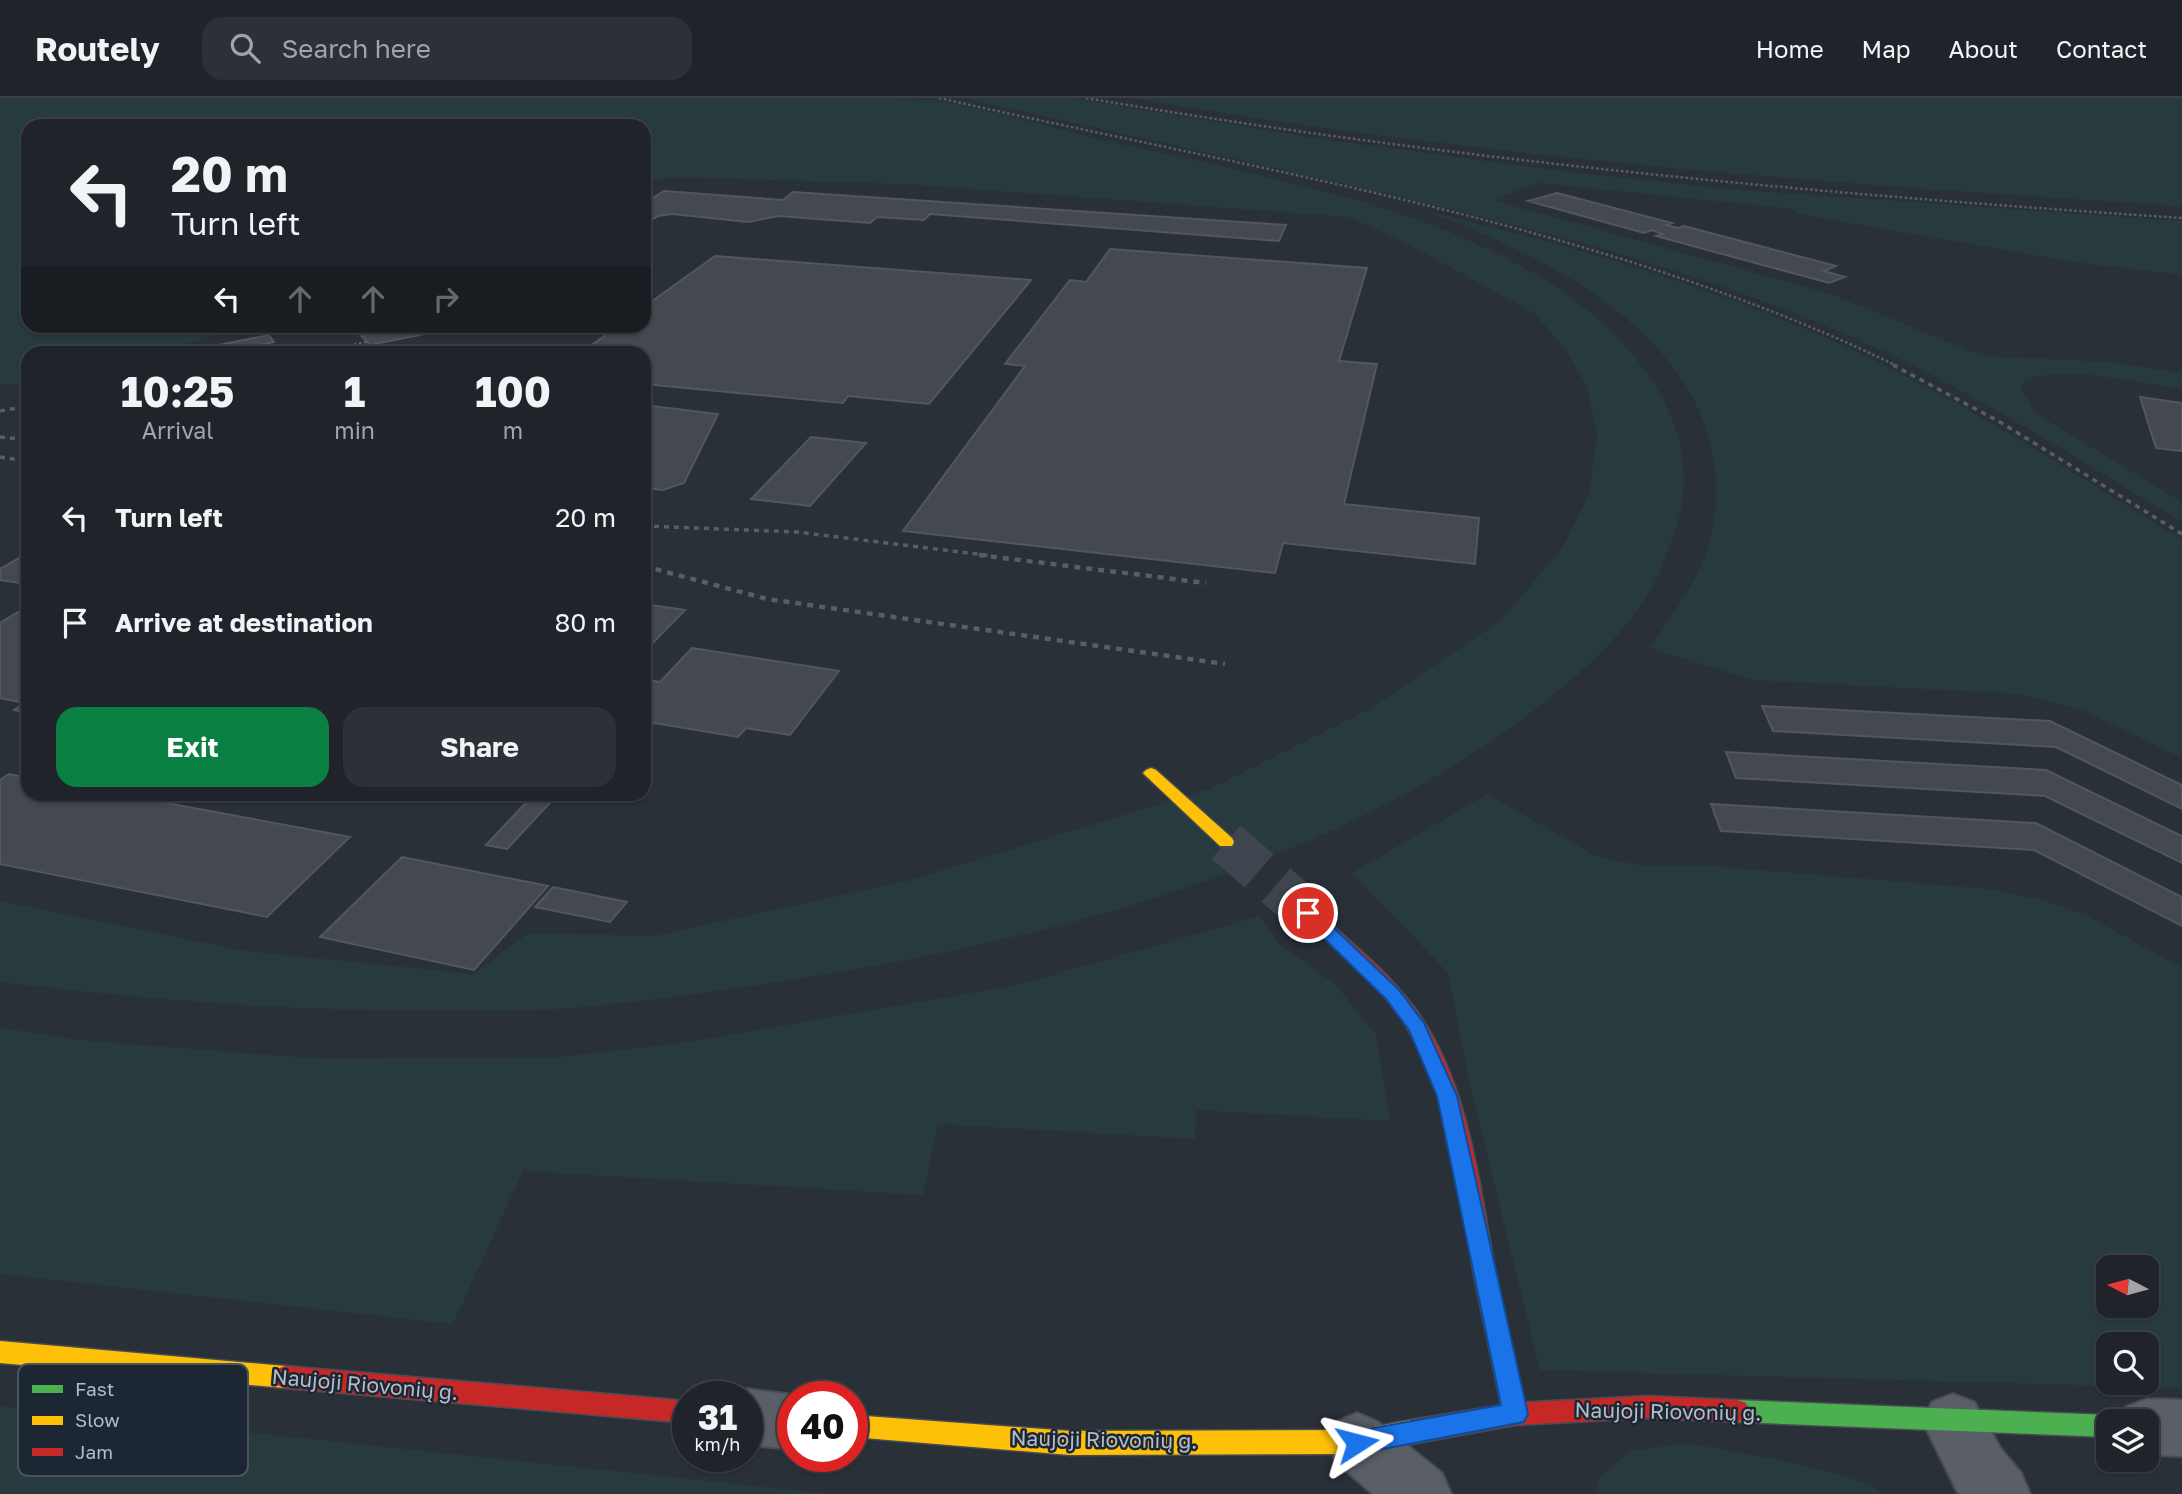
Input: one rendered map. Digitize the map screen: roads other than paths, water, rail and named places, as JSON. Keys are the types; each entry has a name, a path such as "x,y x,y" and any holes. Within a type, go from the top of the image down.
{"street":[{"path":"1151,773 1226,842"},
{"path":"1308,913 1392,995 1418,1028 1447,1096 1515,1414"},
{"name":"Naujoji Riovonių g.","path":"0,1352 138,1364"},
{"name":"Naujoji Riovonių g.","path":"248,1374 672,1411"},
{"name":"Naujoji Riovonių g.","path":"868,1427 1070,1443 1357,1443 1515,1414 1647,1407 1953,1422 2096,1426"},
{"path":"1953,1422 1979,1470 1999,1494"},
{"path":"2159,1427 2182,1428"},
{"path":"1357,1443 1420,1494"}],"tunnel":[{"path":"1226,842 1308,913"}],"railway":[{"path":"939,98 1427,205 1548,237 1667,274 1784,316 1897,366"},
{"path":"1086,98 1359,140 1495,157 1769,186 2182,218"},
{"path":"346,346 366,342"},
{"path":"1893,365 2000,422 2182,534"},
{"path":"0,411 21,407"},
{"path":"0,437 21,439"},
{"path":"0,457 21,460"},
{"path":"651,526 797,532 993,556"},
{"path":"979,555 1206,583"},
{"path":"651,568 767,599 1225,664"}]}
